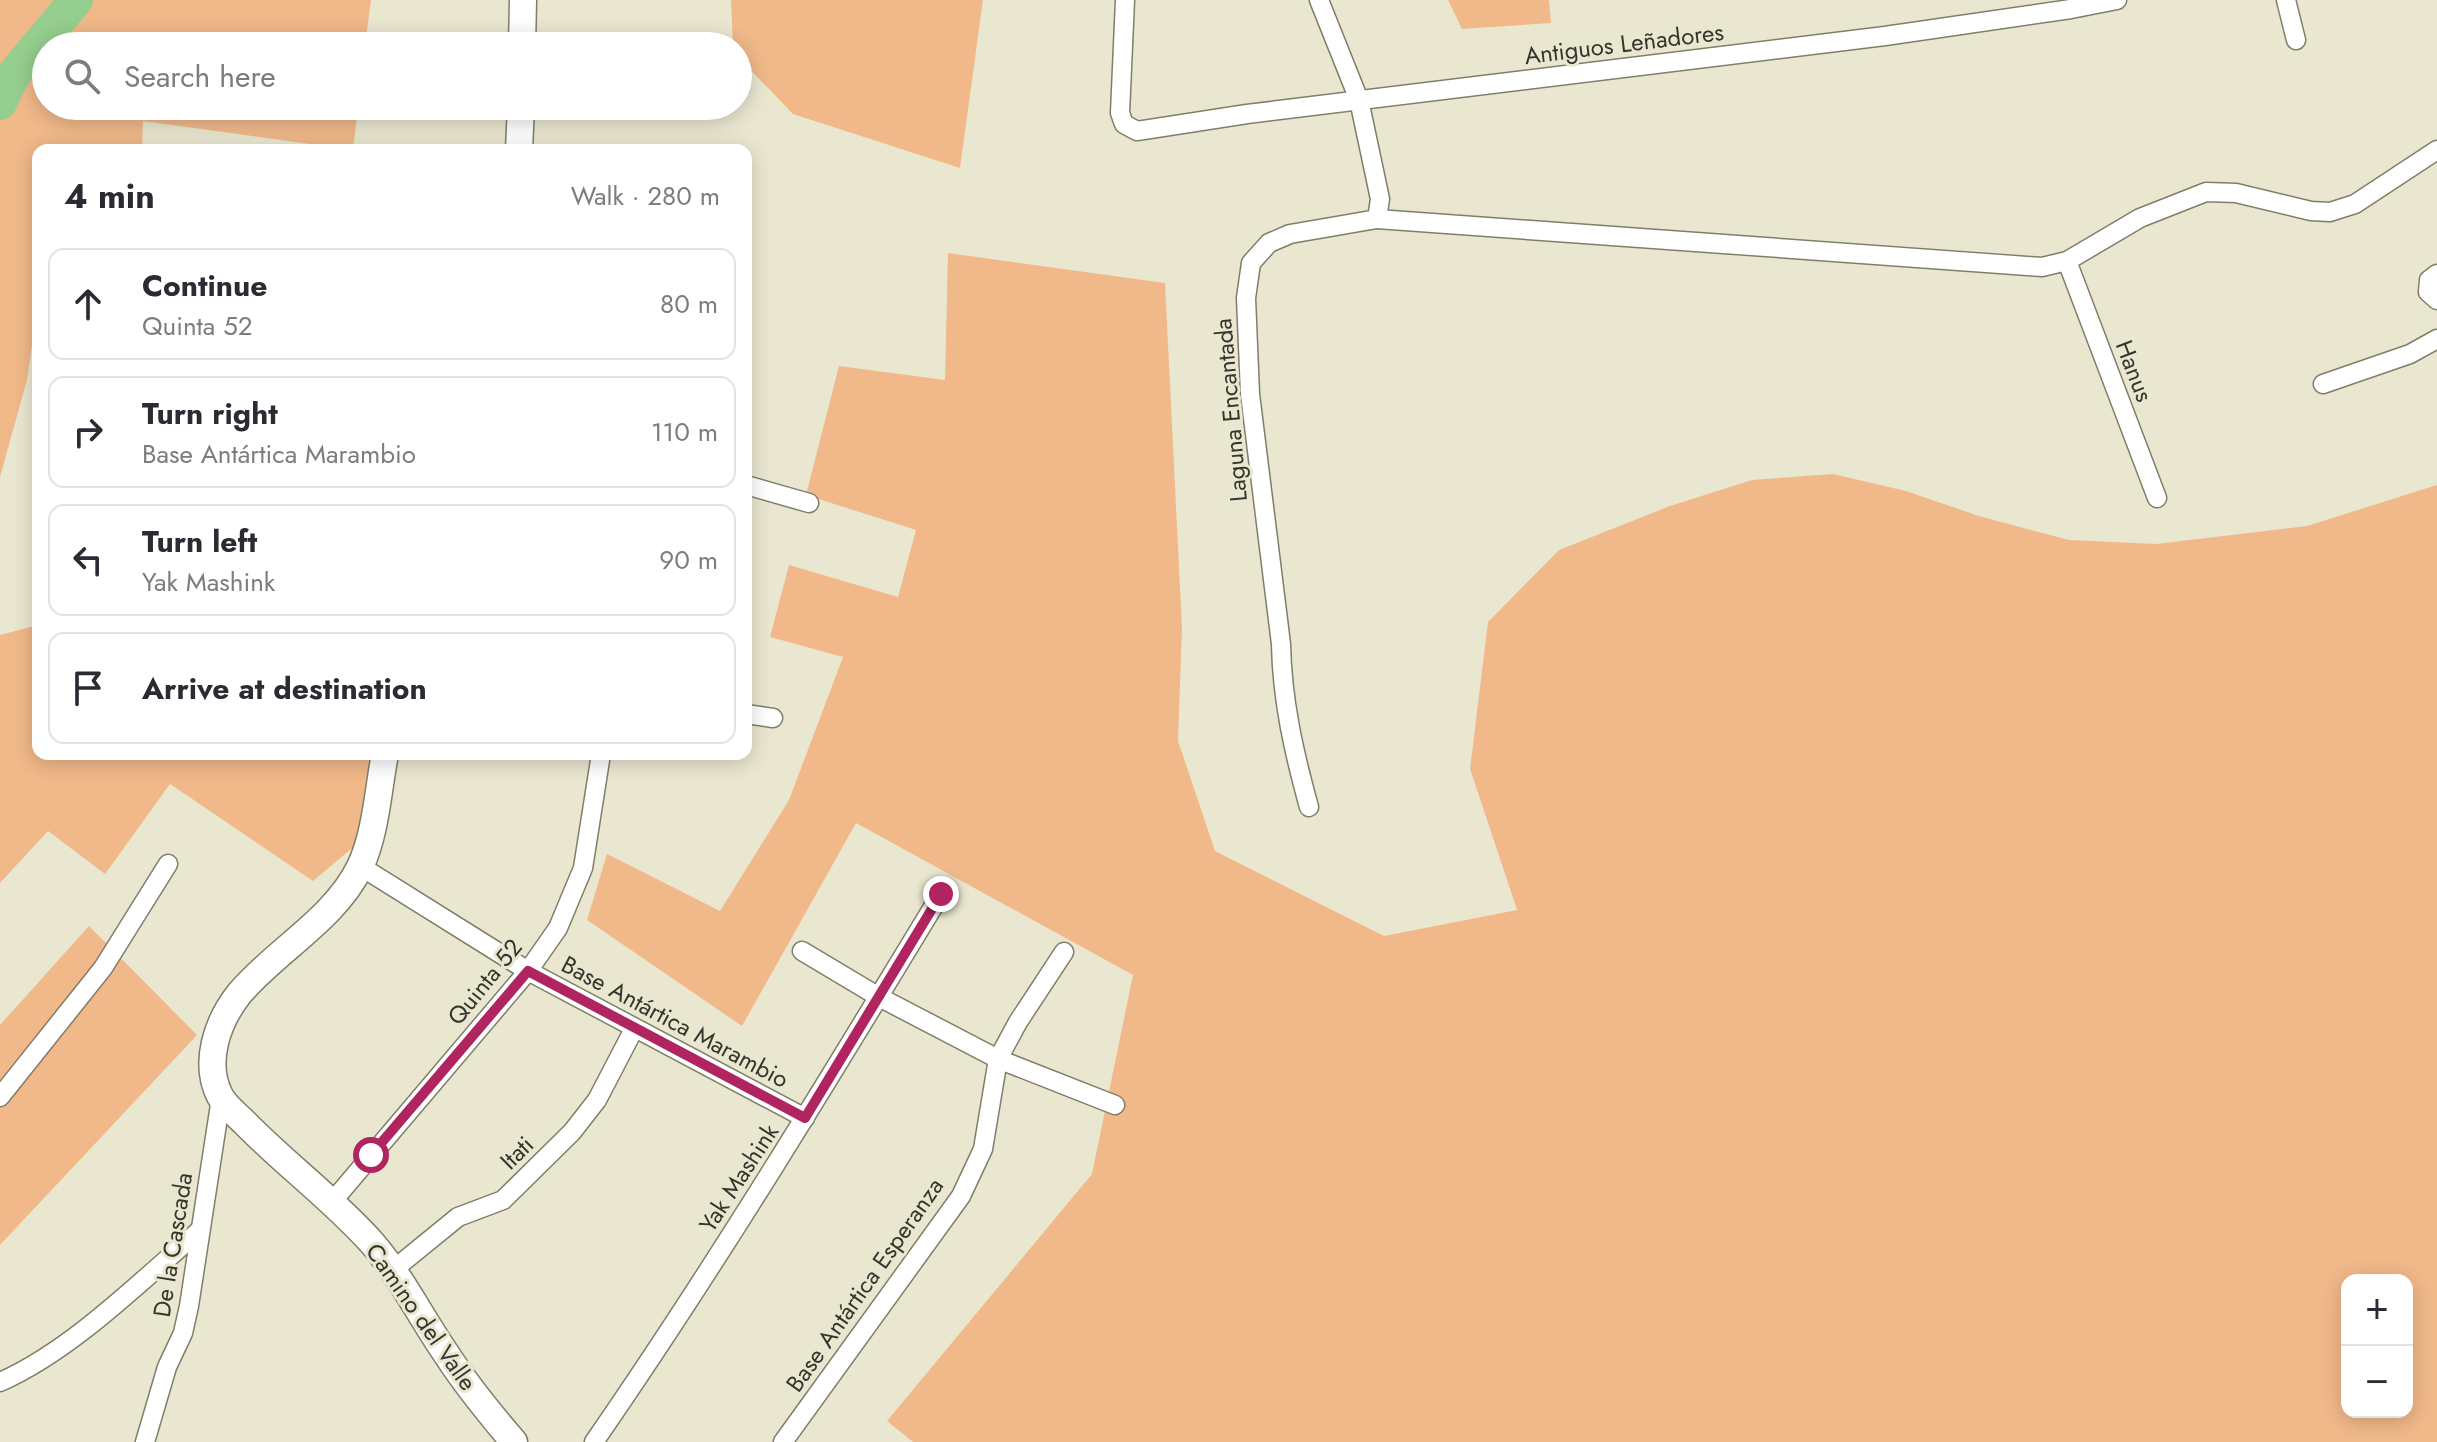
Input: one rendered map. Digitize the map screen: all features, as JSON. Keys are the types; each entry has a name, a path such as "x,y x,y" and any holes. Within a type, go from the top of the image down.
{"street":[{"path":"522,32 523,0"},
{"name":"Antiguos Leñadores","path":"1125,0 1120,113 1124,124 1137,131 1359,100 1885,36 2117,0"},
{"path":"1319,0 1359,100 1380,199 1377,219"},
{"path":"2286,0 2296,40"},
{"path":"519,144 520,120"},
{"path":"2067,261 2140,218 2206,192 2236,193 2311,211 2330,212 2355,204 2437,150"},
{"name":"Laguna Encantada","path":"1309,807 1293,750 1282,677 1281,644 1250,394 1246,298 1251,263 1269,243 1290,234 1377,219 2042,267 2067,261"},
{"name":"Hanus","path":"2067,261 2157,498"},
{"path":"2437,274 2429,280 2428,292 2437,300"},
{"path":"2323,384 2410,354 2437,339"},
{"path":"752,487 809,503"},
{"path":"752,715 773,718"},
{"path":"221,1098 214,1075 212,1051 225,1017 240,994 335,902 360,866 372,826 384,760"},
{"name":"Quinta 52","path":"332,1202 528,971 558,928 583,868 600,760"},
{"path":"0,1097 103,968 168,864"},
{"name":"Base Antártica Marambio","path":"360,866 528,971 805,1118"},
{"name":"Yak Mashink","path":"594,1442 658,1349 805,1118 941,894"},
{"path":"802,951 879,997 998,1059 1115,1105"},
{"name":"Base Antártica Esperanza","path":"783,1442 961,1196 983,1149 998,1059 1018,1022 1064,952"},
{"name":"Itati","path":"393,1270 458,1217 503,1200 572,1132 597,1100 634,1029"},
{"name":"Camino del Valle","path":"221,1098 259,1138 332,1202 373,1244 447,1356 508,1440"},
{"name":"De la Cascada","path":"145,1442 167,1367 183,1333 221,1098"},
{"path":"0,1382 24,1371 76,1335 200,1230"}],"shaded area":[{"path":"0,0 371,0 367,32 32,32 32,120 356,120 354,144 310,144 143,121 142,144 32,144 32,345 27,380 0,477"},
{"path":"731,0 983,0 960,168 793,114 752,72 752,32 732,32"},
{"path":"1448,0 1549,0 1551,23 1462,29"},
{"path":"948,253 1165,283 1182,628 1178,741 1215,851 1384,936 1517,910 1470,769 1488,622 1559,550 1670,506 1752,480 1833,474 1906,491 1979,516 2069,540 2156,544 2307,526 2437,485 2437,1442 913,1442 887,1421 1092,1174 1133,975 856,823 742,1026 587,920 607,854 720,911 789,800 843,657 770,637 789,565 898,597 916,530 806,495 839,366 945,380"},
{"path":"32,627 32,760 374,760 357,844 313,881 170,784 105,874 48,831 0,883 0,635"},
{"path":"89,926 197,1035 0,1245 0,1025"}],"waterway":[{"path":"49,32 76,0"},
{"path":"0,103 13,75 32,52"}],"route":[{"path":"371,1155 528,971 805,1118 941,894"}]}
